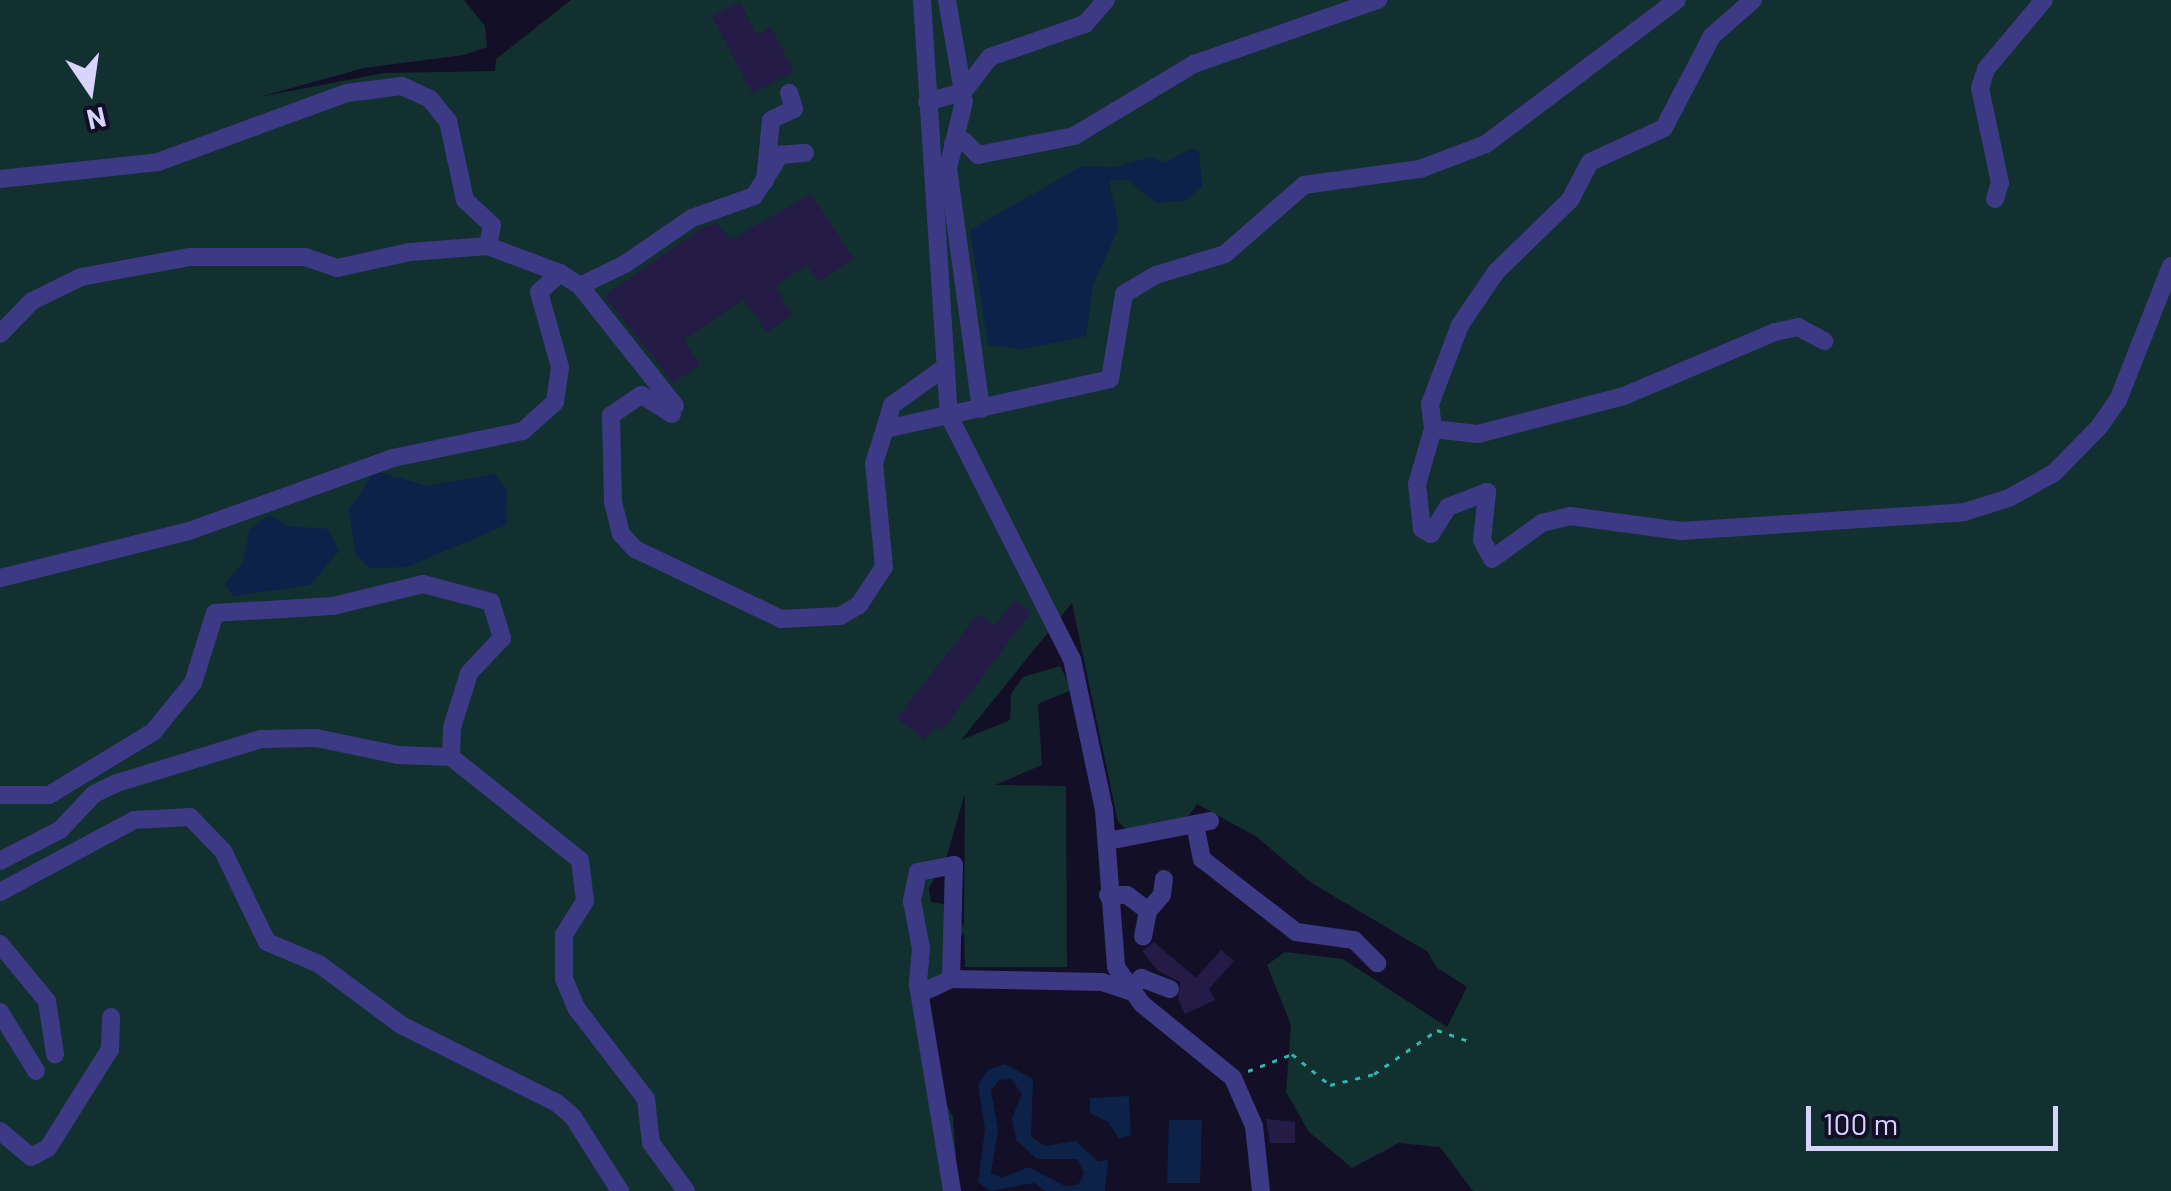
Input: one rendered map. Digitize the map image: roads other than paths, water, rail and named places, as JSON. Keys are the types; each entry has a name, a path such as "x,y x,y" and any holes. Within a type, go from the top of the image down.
{"street":[{"path":"922,0 949,416 1072,659 1108,841 1108,895 1116,967 1129,991"},
{"path":"947,0 964,97"},
{"path":"981,410 984,394 951,198 954,144 964,97 982,61 1060,36 1099,12 1106,0"},
{"path":"954,144 964,141 978,156 1074,136 1194,64 1378,0"},
{"path":"885,429 1110,378 1124,294 1156,275 1225,254 1304,185 1420,168 1486,144 1677,0"},
{"path":"1753,0 1712,36 1664,128 1590,162 1570,200 1496,272 1460,325 1430,404 1433,429 1417,484 1422,529 1431,534 1448,506 1487,492 1482,540 1492,559 1542,523 1570,516 1681,531 1964,512 2009,498 2054,473 2100,428 2118,400 2171,266"},
{"path":"1995,199 2000,183 1980,88 1986,69 2044,0"},
{"path":"0,179 158,162 386,84 415,90 440,106 465,200 492,225 488,246"},
{"path":"766,182 762,170 771,120 794,109 790,92"},
{"path":"927,102 964,97"},
{"path":"580,286 692,218 743,203 766,182 780,155 805,153"},
{"path":"0,334 32,301 81,276 145,264 214,255 304,257 337,268 410,252 488,246 560,273 580,286 675,412 641,395 611,415 613,502 621,534 635,549 800,622 840,616 859,605 884,567 874,463 892,405 944,368"},
{"path":"0,578 189,531 393,458 524,431 555,402 560,367 538,292 560,273"},
{"path":"1433,429 1478,434 1624,396 1775,332 1798,328 1824,341"},
{"path":"0,795 50,796 153,732 193,684 215,614 333,606 423,584 468,592 491,602 500,618 496,649 470,674 452,728 451,757"},
{"path":"0,861 60,830 94,794 116,783 261,740 316,738 398,755 451,757 580,860 584,901 564,935 564,979 577,1009 646,1099 651,1143 686,1191"},
{"path":"0,892 134,820 190,817 223,851 267,942 319,964 401,1025 556,1103 573,1117 620,1191"},
{"path":"1108,841 1202,822 1202,859 1296,932 1354,940 1377,963"},
{"path":"951,979 954,865 924,866 913,881 912,901 952,1191"},
{"path":"1142,937 1148,912 1162,896 1164,879"},
{"path":"1108,895 1127,895 1148,912"},
{"path":"0,944 53,1014 55,1054"},
{"path":"1129,991 1141,978 1170,988"},
{"path":"922,993 951,979 1102,982 1129,991 1233,1078 1254,1126 1261,1191"},
{"path":"0,1012 36,1071"},
{"path":"0,1130 31,1157 48,1148 106,1057 111,1018"}],"water":[{"path":"1192,148 1199,151 1202,187 1185,201 1157,203 1126,179 1109,181 1119,227 1093,285 1086,336 1023,349 988,345 970,230 1082,166 1116,167 1151,157 1165,163"},
{"path":"375,471 427,486 494,474 507,489 506,525 407,567 370,568 356,556 349,510"},
{"path":"270,515 287,526 328,529 339,551 310,585 234,596 224,584 242,564 250,529"},
{"path":"1005,1064 1033,1079 1031,1137 1045,1146 1076,1141 1098,1162 1108,1159 1105,1191 1045,1191 1034,1183 990,1191 978,1182 985,1129 978,1085 988,1070","holes":["1011,1079 1022,1094 1012,1118 1016,1140 1037,1159 1077,1159 1084,1173 1078,1185 1065,1186 1028,1167 1002,1178 991,1173 998,1130 991,1090 999,1080"]},
{"path":"1129,1096 1131,1135 1119,1139 1108,1122 1090,1113 1090,1098"},
{"path":"1169,1120 1202,1120 1200,1183 1167,1183"}]}
